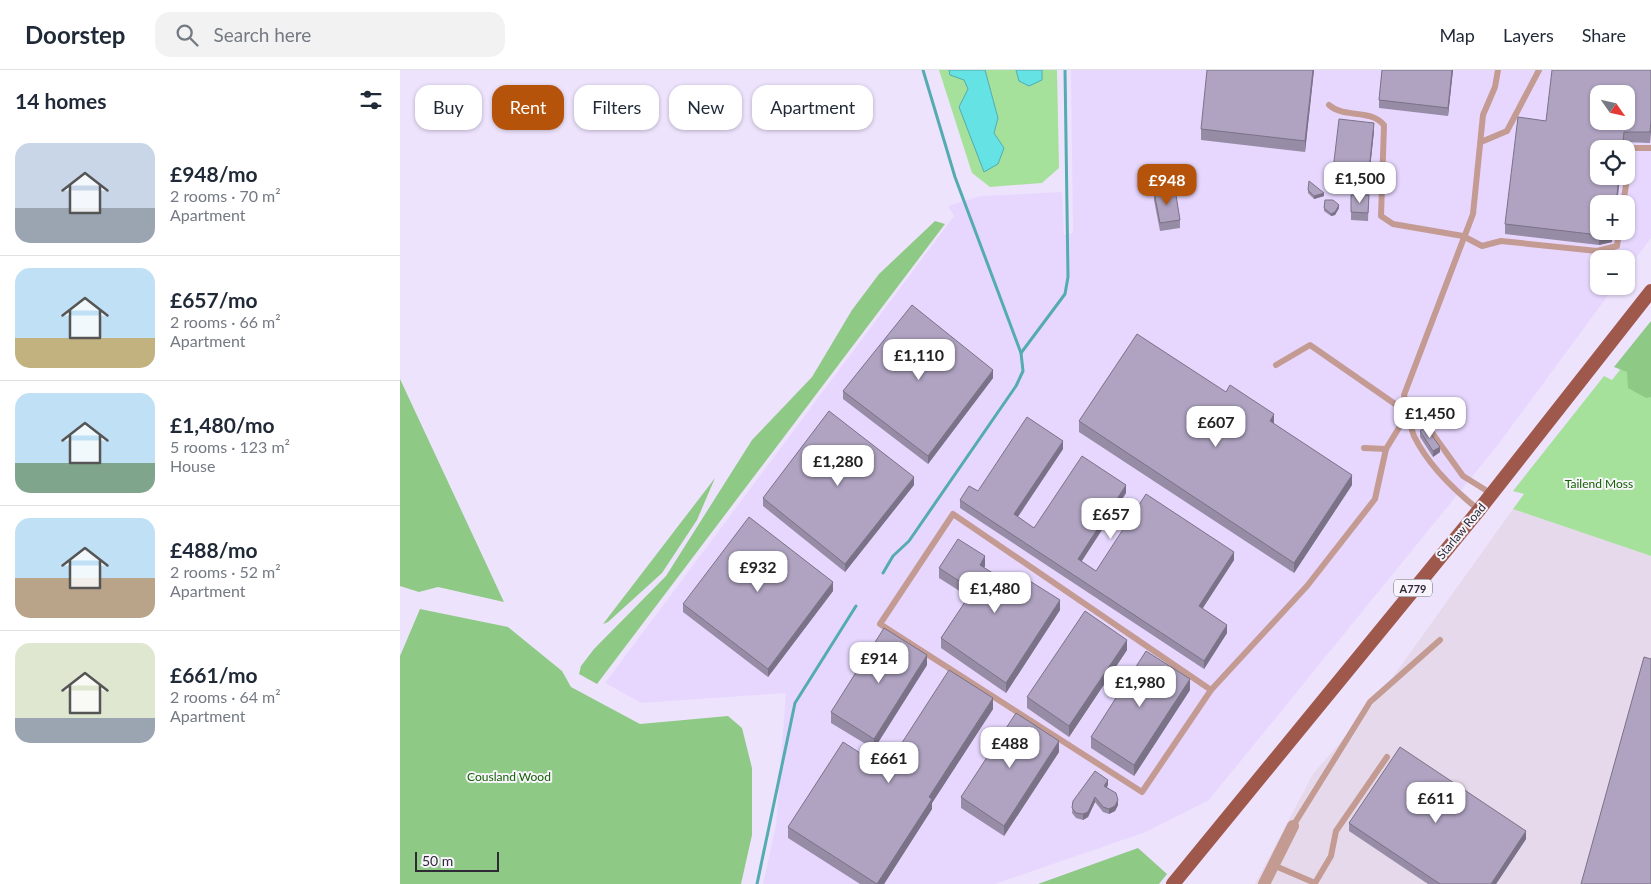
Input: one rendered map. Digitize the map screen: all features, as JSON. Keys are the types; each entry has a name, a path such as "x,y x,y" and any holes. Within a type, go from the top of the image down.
{"main road":[{"name":"Starlaw Road","path":"1173,884 1492,494 1651,291"}],"street":[{"path":"1264,884 1293,826"}],"lane":[{"path":"1479,510 1460,495 1439,472 1414,436 1404,395 1463,236 1473,214 1484,115 1496,87 1498,70"},
{"path":"1481,142 1507,132 1539,70"},
{"path":"1329,105 1337,112 1365,114 1378,118 1384,125 1381,216 1393,224 1463,236 1482,246 1501,241 1597,251 1617,246 1618,240"},
{"path":"1625,195 1632,148 1651,148"},
{"path":"1276,365 1310,345 1425,423 1463,476 1492,494"},
{"path":"1211,690 953,514 880,624 1142,792 1211,690 1307,586 1374,499 1386,449 1408,413"},
{"path":"1364,448 1386,449"},
{"path":"1293,826 1370,702 1440,640"},
{"path":"1273,865 1316,883 1331,856 1336,831 1387,757"}],"shaded area":[{"path":"949,70 985,70 998,118 994,133 1004,148 998,164 984,172 959,107 968,89 964,80 950,75"},
{"path":"1016,70 1042,70 1042,80 1029,86 1019,81"},
{"path":"1071,70 1651,70 1651,238 1635,260 1635,250 1590,250 1590,295 1608,295 1497,446 1209,800 1146,832 995,884 763,884 776,825 786,693 641,703 605,683 954,216 948,206 980,196 1062,192 1064,235 1073,233"},
{"path":"1513,509 1651,556 1651,884 1255,884 1313,774 1375,702"}],"green space":[{"path":"939,70 1057,70 1059,168 1042,183 990,187 972,173"},
{"path":"935,221 945,224 597,684 579,674 581,666 594,649 666,576 752,440 812,377 852,310 879,274"},
{"path":"1651,321 1651,397 1646,398 1628,388 1627,372 1614,367"},
{"name":"Tailend Moss","path":"1651,330 1651,556 1513,509 1524,494 1513,491 1604,376 1612,380"},
{"path":"400,379 504,602 438,587 419,592 400,586"},
{"path":"715,478 697,520 662,573 608,622 603,624"},
{"name":"Cousland Wood","path":"420,609 508,627 562,671 571,687 640,724 728,716 742,728 752,768 752,835 741,884 400,884 400,656"},
{"path":"1138,848 1167,874 1159,884 1038,884"}],"building":[{"path":"1207,70 1313,70 1305,141 1201,129"},
{"path":"1382,70 1452,70 1448,108 1379,100"},
{"path":"1552,70 1651,70 1650,132 1624,132 1623,140 1590,140 1590,185 1618,185 1617,195 1590,195 1590,234 1505,224 1518,117 1546,121"},
{"path":"1339,119 1374,123 1369,170 1362,169 1361,182 1354,181 1352,176 1350,180 1332,178"},
{"path":"1309,181 1324,193 1314,196 1308,190"},
{"path":"1175,189 1180,220 1160,223 1154,192"},
{"path":"1351,195 1369,195 1368,213 1351,212"},
{"path":"1325,200 1333,200 1339,205 1335,212 1331,214 1324,208"},
{"path":"912,305 993,370 928,456 843,391"},
{"path":"1137,334 1226,392 1230,385 1274,414 1270,421 1352,475 1294,563 1079,421"},
{"path":"829,411 914,477 845,564 763,498"},
{"path":"1027,417 1063,441 1014,514 1034,528 1082,456 1126,485 1078,559 1096,571 1146,494 1234,552 1199,606 1227,625 1204,661 960,500 969,486 978,491"},
{"path":"1426,427 1440,447 1433,451 1420,431"},
{"path":"749,517 833,582 768,669 683,604"},
{"path":"958,539 985,556 980,565 1010,584 1017,573 1060,600 1006,683 941,638 973,590 939,568"},
{"path":"1085,611 1127,640 1069,726 1027,697"},
{"path":"884,628 927,655 874,739 831,712"},
{"path":"1146,651 1190,679 1134,765 1091,737"},
{"path":"1644,657 1651,659 1651,884 1581,884"},
{"path":"949,670 993,698 929,797 932,799 877,884 788,827 843,742 885,769"},
{"path":"1016,713 1059,741 1004,826 961,797"},
{"path":"1400,747 1526,831 1491,884 1440,884 1349,823"},
{"path":"1095,771 1108,780 1104,786 1116,793 1118,800 1115,806 1109,809 1103,807 1095,797 1088,812 1083,814 1076,813 1072,808 1073,801"}],"waterway":[{"path":"923,70 955,177 1021,353"},
{"path":"883,573 893,556 909,541 1016,386 1023,371 1021,353 1065,294 1068,277 1065,70"},
{"path":"757,884 795,703 856,606"}]}
